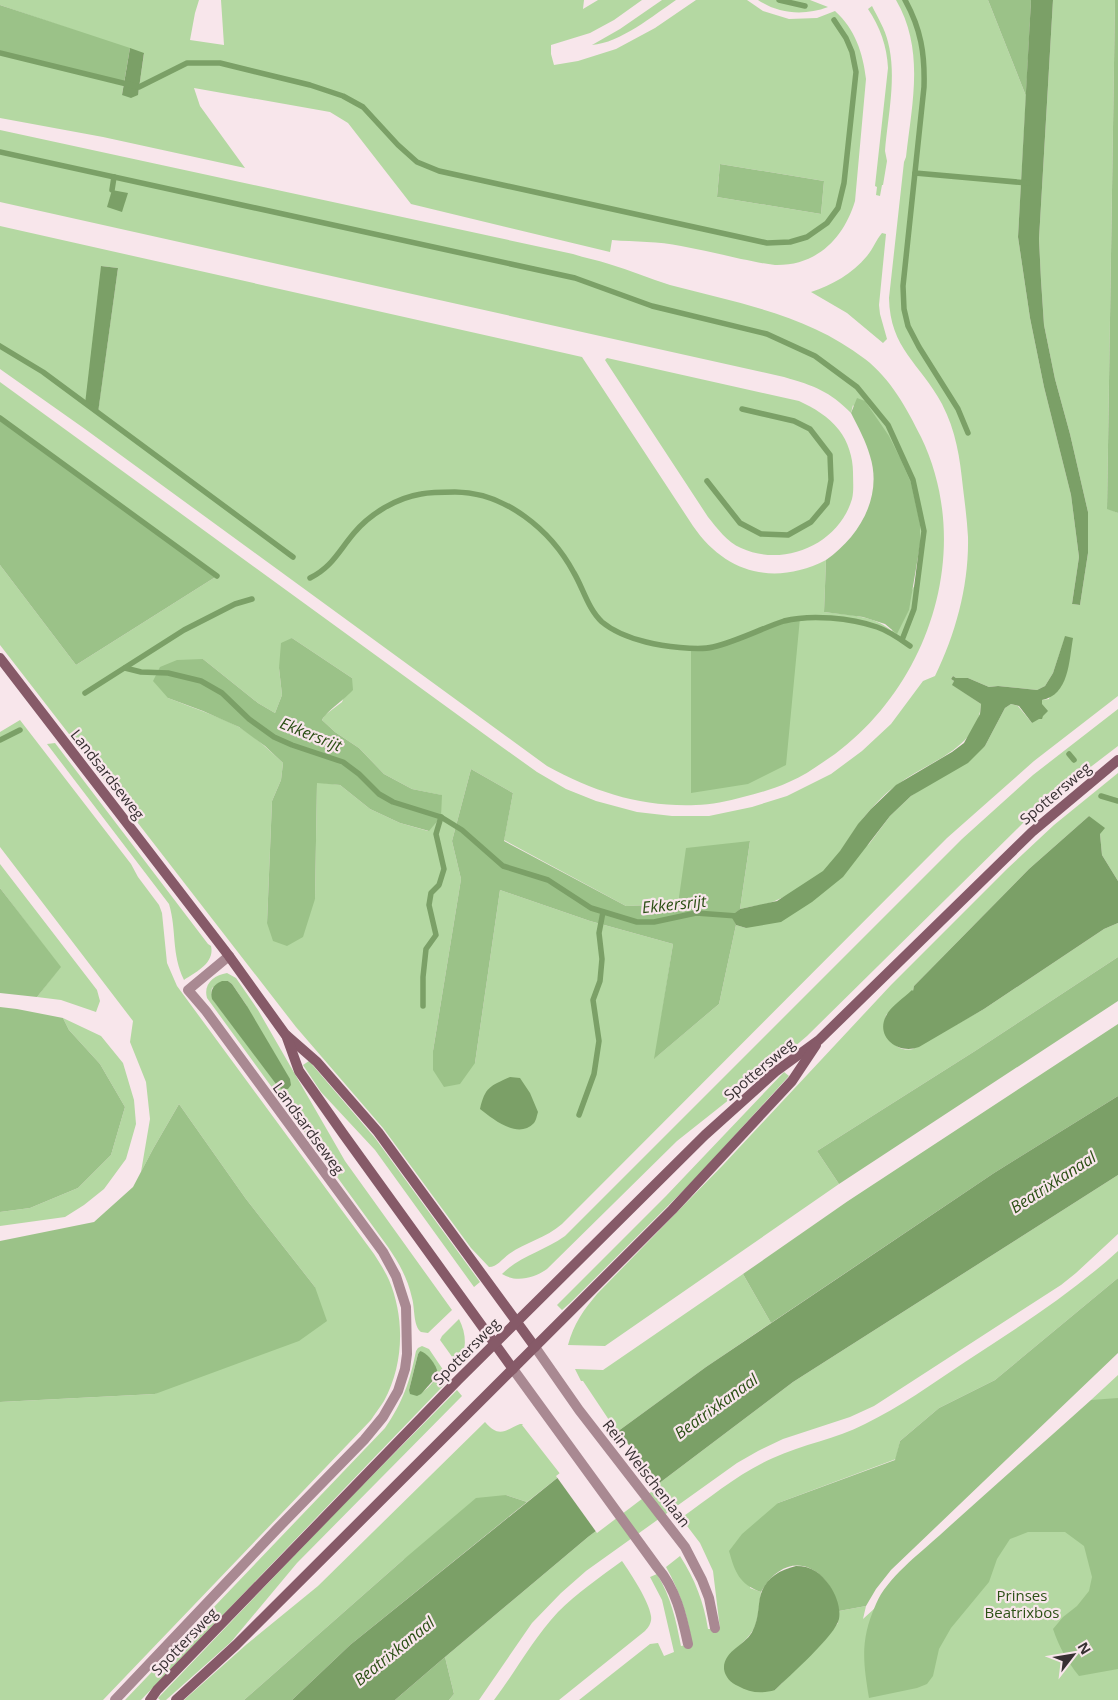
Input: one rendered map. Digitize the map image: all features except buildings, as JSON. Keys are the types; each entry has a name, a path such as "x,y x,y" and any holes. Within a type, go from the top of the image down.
{"main road":[{"name":"Landsardseweg","path":"0,658 229,956 286,1034 316,1062 378,1132 534,1347"},
{"name":"Spottersweg","path":"150,1700 157,1690 431,1407 705,1135 774,1072 819,1040 1032,832 1118,760"},
{"name":"Landsardseweg","path":"286,1034 299,1071 513,1369"},
{"name":"Spottersweg","path":"176,1700 236,1645 672,1210 792,1081 819,1040"}],"street":[{"name":"Landsardseweg","path":"229,956 188,990 206,1010 383,1252 396,1276 406,1307 407,1340"},
{"name":"Spottersweg","path":"115,1700 276,1529 364,1440 383,1417 398,1391 405,1369 407,1340"},
{"name":"Rein Welschenlaan","path":"534,1347 685,1547 709,1598 715,1628"},
{"path":"513,1369 666,1579 676,1598 688,1644"}],"green space":[{"path":"0,0 199,0 190,40 224,45 221,0 584,0 583,9 598,0 642,0 614,20 590,33 551,45 554,65 578,61 616,49 655,28 696,0 747,0 763,11 789,19 817,18 835,11 848,26 857,42 863,60 866,79 855,201 844,227 827,247 804,261 790,264 767,264 656,242 612,240 610,252 411,204 348,123 330,112 194,88 200,106 245,168 103,137 0,118 0,53 124,83 122,95 138,94 144,54 0,5","holes":["720,164 824,181 821,214 717,197"]},
{"path":"662,0 676,0 625,34 603,43 592,45 620,29"},
{"path":"758,0 810,0 828,7 810,12 792,12 774,8"},
{"path":"896,0 988,0 1026,96 1018,237 1030,318 1044,387 1071,495 1079,557 1072,604 1080,605 1088,553 1088,512 1055,379 1044,325 1039,239 1053,0 1115,0 1107,508 1118,513 1118,696 1034,761 947,838 562,1224 509,1254 495,1266 489,1267 471,1248 383,1128 296,1027 0,645 0,565 76,665 217,576 0,418 0,382 495,742 537,772 566,789 596,801 637,812 672,816 709,816 752,807 787,796 831,774 862,751 891,724 923,681 935,676 955,626 964,591 968,537 957,445 942,404 900,343 891,316 889,298 913,97 913,57 911,38","holes":["1065,637 1049,699 1042,700 1032,723 1018,706 1011,704 1005,708 985,746 911,796 890,816 869,844 746,928 736,925 719,1004 655,1058 673,944 590,921 500,890 475,1063 433,1051 461,879 452,841 471,769 513,793 504,840 626,906 679,904 750,841 740,909 764,904 789,894 823,872 836,857 865,815 884,796 909,777 950,753 971,733 978,720 981,704 953,685 954,681 951,679 953,676 956,678 968,678 989,687 998,686 1037,690 1045,686 1053,673","292,638 352,678 342,702 325,715 322,720 335,732 359,748 384,774 412,789 441,795 441,817 428,831 400,823 370,809 340,785 317,782 315,899 267,923 272,801 281,780 283,763 255,738 237,726 168,698 203,659 258,703 275,713 282,695 279,668"]},
{"path":"872,6 887,37 892,69 885,151 887,161 880,196 876,195 877,187 875,186 888,68 882,37 868,9"},
{"path":"0,130 573,254 617,266 670,285 772,312 820,331 865,359 883,376 904,405 921,437 936,479 943,523 942,567 934,610 918,652 896,690 868,725 835,754 807,773 772,789 714,804 675,805 618,796 565,775 547,766 0,369 0,226 582,357 693,526 706,542 736,565 753,571 770,573 788,572 807,568 826,560 824,612 869,619 892,631 915,584 920,545 920,524 853,405 851,413 836,399 821,390 784,377 0,202","holes":["101,266 118,268 98,412","799,618 691,792 691,648 712,648"]},
{"path":"882,233 886,234 879,305 887,339 883,343 847,313 811,292 834,282 855,268 869,253"},
{"path":"607,358 799,401 820,413 835,425 842,434 851,455 853,493 845,515 823,540 808,548 792,553 775,555 758,553 741,548 731,542 708,517 605,360"},
{"path":"1118,709 1118,746 1054,795 1022,824 807,1036 677,1141 547,1269 537,1275 519,1279 502,1274 524,1258 565,1236 962,839 1033,775"},
{"path":"20,720 131,864 138,877 159,905 162,913 167,963 177,986 374,1254 389,1280 398,1310 400,1325 399,1356 391,1387 371,1420 103,1700 0,1700 0,1402 155,1394 315,1287 246,1199 179,1104 141,1172 150,1119 146,1082 130,1042 133,1021 0,847 0,732"},
{"path":"55,743 211,946 210,957 204,966 184,980 177,961 169,904 47,744"},
{"path":"1118,773 1118,881 1102,855 1100,834 1089,816 1029,869 914,986 913,992 886,1015 884,1029 895,1045 907,1050 913,1049 984,1009 1104,929 1118,923 1118,957 975,1051 817,1151 839,1184 605,1346 568,1345 573,1330 587,1306 597,1294 723,1165 891,985 1008,868 1054,825"},
{"path":"0,864 97,990 100,1001 96,1012 61,1000 37,997 60,967 0,888"},
{"path":"227,973 236,978 258,1010 345,1161 452,1310 428,1333 421,1332 418,1329 408,1284 403,1271 392,1253 207,998 208,984 214,978","holes":["228,981 247,1006 227,1017 218,1007 211,992 212,988"]},
{"path":"63,1018 101,1036 123,1063 134,1100 136,1124 126,1159 104,1189 65,1217 0,1226 0,1212 30,1208 78,1188 111,1155 125,1107 100,1064 69,1030"},
{"path":"309,1061 375,1138 480,1282 474,1287 375,1150 321,1092 303,1065"},
{"path":"784,1072 789,1076 693,1181 562,1310 557,1305 666,1196"},
{"path":"1118,1175 1118,1234 1061,1285 874,1406 850,1417 783,1439 737,1463 586,1571 561,1593 532,1623 479,1700 449,1700 454,1694 445,1657 588,1537 793,1382"},
{"name":"Prinses Beatrixbos","path":"1118,1251 1118,1278 995,1380 939,1408 900,1441 896,1459 778,1503 750,1588 761,1592 755,1626 748,1638 732,1652 775,1690 824,1641 838,1623 839,1611 866,1606 863,1619 1102,1400 1091,1400 1118,1375 1118,1700 579,1700 650,1644 658,1643 664,1656 674,1652 662,1600 650,1577 657,1574 666,1591 675,1618 681,1646 692,1644 683,1604 666,1567 680,1556 698,1591 708,1629 720,1629 713,1571 700,1543 681,1518 761,1464 784,1453 854,1429 903,1403 1044,1310"},
{"path":"743,1274 771,1323 706,1367 617,1432 583,1381 581,1381 575,1369 603,1370"},
{"path":"459,1319 465,1342 463,1354 458,1365 440,1340"},
{"path":"422,1346 429,1349 448,1377 444,1385 141,1700 125,1700 385,1428 397,1409 405,1391 418,1348","holes":["420,1351 438,1372 434,1381 421,1393 414,1395 409,1390"]},
{"path":"457,1390 462,1396 297,1563 231,1642 166,1700 160,1700 158,1698 343,1505"},
{"path":"485,1422 498,1432 523,1424 561,1475 527,1502 506,1495 403,1560 244,1700 184,1700 247,1644 318,1586"},
{"path":"622,1561 650,1610 651,1620 646,1629 559,1700 494,1700 558,1612"}],"shaded area":[{"path":"988,0 1031,0 1026,96"},
{"path":"1115,0 1118,0 1118,513 1107,509"},
{"path":"0,5 130,48 124,83 0,53"},
{"path":"720,164 824,181 821,214 717,197"},
{"path":"857,398 865,401 889,436 900,458 911,483 920,524 920,545 909,610 897,634 885,624 863,617 824,612 826,560 849,540 858,528 870,501 873,486 873,471 868,450 851,413"},
{"path":"0,418 217,576 76,665 0,565"},
{"path":"800,618 786,765 748,784 691,793 691,648 712,648 783,622"},
{"path":"292,638 352,678 353,690 322,720 335,732 359,748 384,774 412,789 442,795 441,817 429,831 400,823 370,809 340,785 317,783 315,899 303,937 287,946 273,941 267,923 272,801 281,780 283,763 265,746 239,727 168,698 153,681 160,667 177,660 203,659 258,703 275,713 282,695 279,668 281,643"},
{"path":"471,769 513,793 504,841 626,906 678,904 686,848 750,841 740,909 732,916 736,925 719,1004 654,1059 673,944 590,921 500,890 475,1063 460,1084 444,1087 433,1070 433,1051 461,879 452,841"},
{"path":"0,888 61,967 37,997 0,993"},
{"path":"1118,957 1118,1001 839,1184 817,1151 975,1051"},
{"path":"0,1007 63,1018 69,1030 100,1064 125,1107 111,1155 78,1188 30,1208 0,1212"},
{"path":"1118,1024 1118,1096 994,1173 771,1323 743,1274 848,1201"},
{"path":"179,1104 246,1199 315,1287 327,1321 299,1341 155,1394 0,1402 0,1241 94,1222 133,1187"},
{"path":"1118,1278 1118,1353 891,1570 866,1606 839,1611 827,1582 817,1573 806,1567 795,1566 783,1569 771,1578 761,1592 748,1585 739,1576 729,1551 742,1534 778,1503 895,1460 900,1441 939,1408 995,1380"},
{"path":"1118,1398 1118,1669 1079,1676 1064,1654 1053,1629 1063,1617 1077,1606 1089,1591 1092,1577 1084,1546 1065,1532 1028,1532 1010,1539 997,1559 989,1582 951,1628 939,1649 933,1676 927,1684 917,1688 869,1698 864,1661 865,1640 876,1604 888,1585 913,1558 1091,1400"},
{"path":"506,1495 527,1502 350,1645 292,1700 244,1700 476,1498"},
{"path":"445,1657 454,1694 449,1700 395,1700"}],"water":[{"path":"1031,0 1053,0 1039,239 1044,325 1055,379 1088,512 1088,553 1080,605 1072,604 1079,557 1071,495 1044,387 1030,318 1018,237"},
{"path":"130,48 144,53 138,95 131,98 122,95"},
{"path":"112,190 128,193 122,212 107,207"},
{"path":"101,266 118,268 98,413 85,404"},
{"path":"1065,636 1073,638 1069,666 1063,684 1058,691 1051,697 1042,700 1042,704 1048,711 1042,719 1032,723 1019,706 1011,704 1005,708 985,746 968,763 911,796 890,816 843,877 812,902 781,922 746,928 736,925 731,916 740,909 777,901 823,871 840,851 858,824 896,785 964,743 980,714 981,704 952,685 954,681 951,679 953,676 956,678 968,678 989,687 998,686 1037,690 1045,686 1053,673"},
{"path":"1089,816 1105,828 1100,834 1102,855 1118,881 1118,923 1104,929 984,1009 919,1047 903,1048 890,1042 886,1037 883,1024 891,1009 913,991 914,986 1029,869"},
{"path":"222,981 228,981 232,984 247,1006 290,1079 291,1085 288,1089 279,1088 212,999 211,993 213,988"},
{"path":"510,1077 520,1078 530,1093 538,1112 535,1122 528,1128 513,1129 480,1109 489,1088"},
{"name":"Beatrixkanaal","path":"1118,1096 1118,1175 793,1382 588,1537 395,1700 292,1700 350,1645 617,1432 706,1367 994,1173"},
{"path":"420,1351 426,1354 432,1361 438,1375 417,1396 410,1394 409,1390"},
{"path":"796,1566 807,1567 823,1577 836,1597 839,1606 839,1619 830,1635 821,1645 775,1690 756,1692 747,1690 733,1683 727,1677 724,1669 725,1662 731,1652 746,1640 753,1630 760,1596 766,1584 776,1574"}],"pier":[{"path":"617,1429 659,1486 597,1533 556,1476"}],"waterway":[{"path":"779,0 805,6"},
{"path":"905,0 915,21 921,42 924,87 903,286 904,309 908,326 958,409 968,433"},
{"path":"0,53 139,87 187,63 220,63 310,85 343,96 363,107 398,145 417,162 439,171 767,243 790,242 807,237 827,223 838,208 844,183 856,72 852,52 846,38 834,20"},
{"path":"0,152 575,278 652,306 767,334 815,356 857,387 888,425 913,480 924,531 914,609 902,640"},
{"path":"915,173 1028,183"},
{"path":"112,190 114,177"},
{"path":"0,346 43,372 293,557"},
{"path":"707,481 740,523 761,534 788,535 811,522 827,503 831,480 830,455 810,429 794,421 742,409"},
{"path":"0,418 217,576"},
{"name":"Ekkersrijt","path":"310,578 318,574 334,559 360,526 376,513 393,503 412,496 429,493 455,492 474,494 509,506 539,528 564,557 597,617 612,629 634,639 653,644 706,648 731,642 784,621 818,617 843,619 877,627 910,646"},
{"name":"Ekkersrijt","path":"85,693 184,630 235,604 252,599"},
{"name":"Ekkersrijt","path":"125,668 141,672 168,673 201,681 222,693 249,719 274,737 343,762 359,774 379,794 393,802 441,817 462,830 503,866 548,880 591,908 637,922 654,922 696,913 737,916"},
{"name":"Ekkersrijt","path":"0,740 20,730"},
{"name":"Ekkersrijt","path":"1069,754 1074,760"},
{"name":"Ekkersrijt","path":"1101,796 1118,801"},
{"path":"423,1006 423,977 426,949 436,935 429,905 431,893 439,885 444,869 436,834 441,817"},
{"path":"579,1115 594,1074 599,1041 593,1000 600,981 602,959 599,933 603,912"}]}
